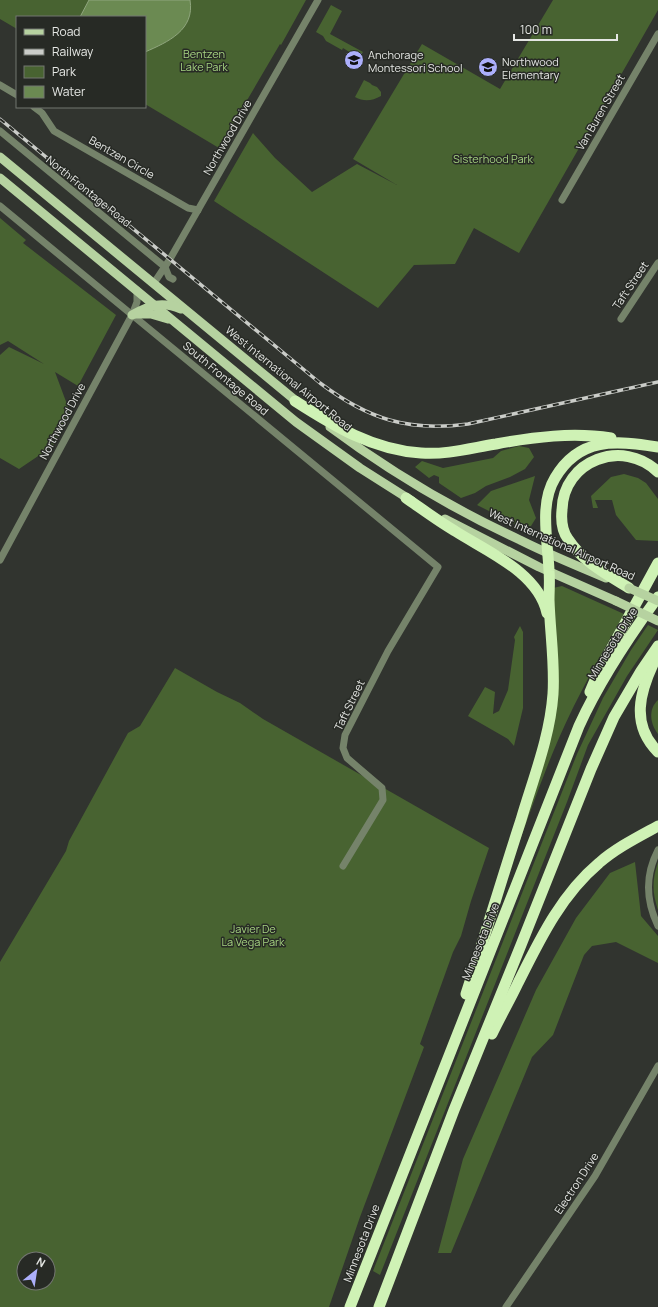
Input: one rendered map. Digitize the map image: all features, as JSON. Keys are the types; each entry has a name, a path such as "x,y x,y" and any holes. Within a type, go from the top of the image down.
{"highway":[{"path":"295,401 353,435 378,445 408,452 452,452 535,438 574,435 602,436 653,446"},
{"path":"430,1104 473,972 544,743 549,721 554,670 549,599 546,512 548,494 554,478 567,462 580,451 595,444 615,442 653,446"},
{"path":"629,588 595,568 583,558 567,538 562,525 562,505 564,496 573,478 579,471 594,461 605,457 622,455 633,457 648,464 658,472"},
{"path":"406,498 451,529 495,555 526,578 537,591 542,600 546,609 551,633"},
{"path":"583,717 598,673 658,563"},
{"name":"Minnesota Drive","path":"350,1307 583,717 626,641 658,597"},
{"path":"379,1307 454,1110 602,743 614,717 629,691 658,646"},
{"path":"658,654 645,682 640,706 640,716 651,744 658,752"},
{"path":"454,1110 476,1069 528,962 548,924 564,900 576,885 600,862 618,848 658,826"}],"main road":[{"name":"West International Airport Road","path":"0,158 154,283 295,401 370,455 426,491 495,528 658,601"},
{"path":"0,178 317,438 406,498 549,572 658,621"},
{"path":"132,315 154,304 171,306 190,313"},
{"path":"132,315 146,313 158,315 183,328"}],"street":[{"name":"Northwood Drive","path":"154,283 165,267 318,0"},
{"name":"Van Buren Street","path":"562,200 658,34"},
{"path":"0,85 16,94"},
{"name":"Bentzen Circle","path":"35,108 42,113 54,131 188,208 198,210"},
{"name":"North Frontage Road","path":"0,131 165,267 169,277 173,279"},
{"name":"South Frontage Road","path":"0,206 438,567"},
{"name":"Taft Street","path":"621,319 658,263"},
{"name":"Northwood Drive","path":"0,560 132,315 137,302 137,290"},
{"name":"Taft Street","path":"343,866 383,800 382,788 347,758 343,748 345,735 388,650 438,567"},
{"path":"658,850 650,869 648,891 653,915 658,926"},
{"name":"Electron Drive","path":"506,1307 595,1176 658,1066"}],"green space":[{"name":"Bentzen Lake Park","path":"0,0 306,0 281,45 280,44 219,148 146,105 146,16 16,16 16,28 0,19"},
{"name":"Sisterhood Park","path":"553,0 658,0 658,10 519,253 474,228 455,264 414,265 378,308 214,201 253,133 275,158 312,192 357,164 397,185 353,159 422,44 500,89"},
{"path":"331,5 342,11 330,34 363,52 359,58 343,48 342,50 326,41 323,36 316,32"},
{"path":"364,80 377,87 381,92 381,96 368,100 362,100 355,97"},
{"path":"0,218 26,240 23,243 116,315 78,386 55,372 71,415 53,446 19,469 0,458 0,355 9,347 44,364 8,341 0,345"},
{"path":"519,446 529,448 534,457 525,469 510,477 486,486 475,493 461,498 439,483 439,477 434,475 429,478 415,467 422,461 443,468 493,458 501,451"},
{"path":"624,474 638,478 646,483 658,499 658,541 636,540 616,515 612,500 595,500 598,508 593,508 591,496 611,477"},
{"path":"535,476 529,500 536,518 531,526 521,527 477,505 491,491"},
{"path":"562,586 624,614 598,659 566,722 544,774 503,886 550,731 553,588"},
{"path":"648,625 658,630 627,676 588,745 567,802 380,1275 373,1271 577,754 603,698 631,650"},
{"path":"520,626 523,632 523,708 514,746 508,739 468,716 485,687 495,692 493,714 499,711 508,690 515,640 514,637"},
{"name":"Javier De La Vega Park","path":"175,668 217,692 240,703 263,719 489,848 461,936 453,952 420,1044 424,1047 360,1217 329,1307 0,1307 0,962 66,851 69,841 128,733 140,726"},
{"path":"658,700 658,734 653,726 651,712"},
{"path":"635,862 641,916 658,936 658,963 616,942 592,946 584,955 553,1035 532,1057 451,1253 438,1253 463,1159 536,990 576,918 610,873"},
{"path":"658,862 658,910 654,886"}],"water":[{"path":"89,0 190,0 188,19 184,27 171,39 146,52 146,16 81,16"}],"railway":[{"path":"0,119 320,383 355,406 372,414 407,424 426,426 468,424 658,382"}],"place":[{"name":"Anchorage Montessori School","path":"354,60"},
{"name":"Northwood Elementary","path":"488,67"}]}
